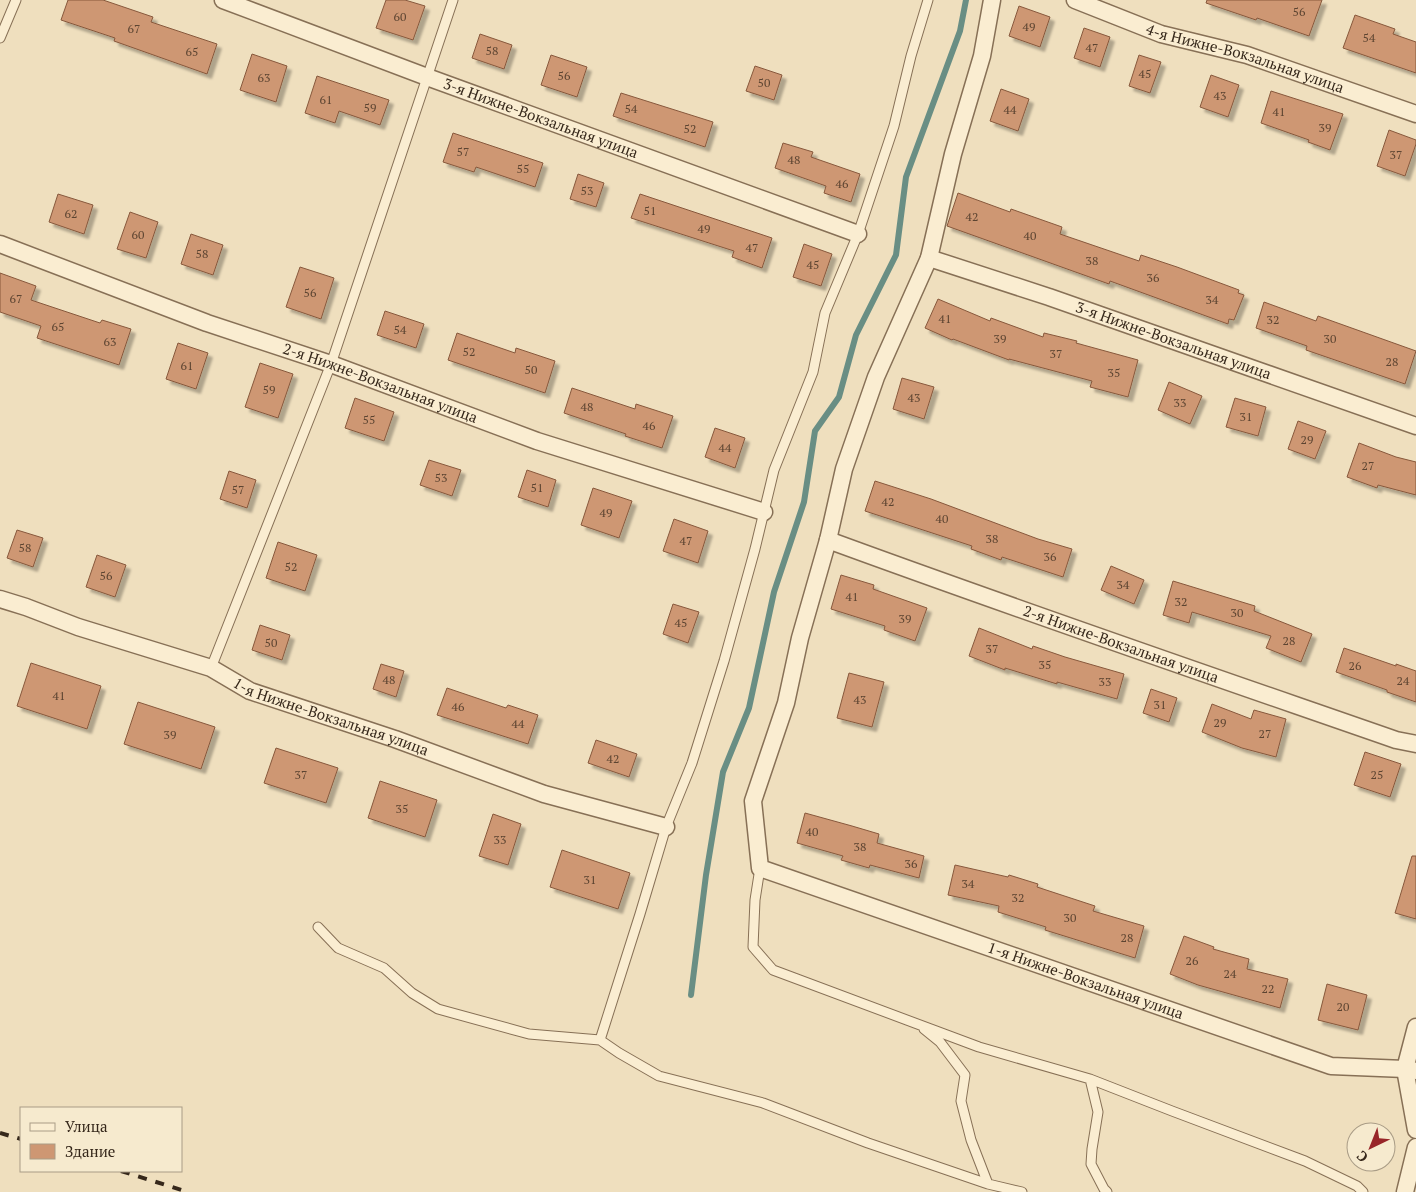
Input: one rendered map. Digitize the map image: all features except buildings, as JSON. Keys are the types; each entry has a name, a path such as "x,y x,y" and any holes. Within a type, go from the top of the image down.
{"street":[{"name":"3-я Нижне-Вокзальная улица","path":"223,0 427,77 858,234"},
{"path":"760,868 753,801 786,703 800,638 828,540 844,469 876,378 929,258 953,154 982,56 992,0"},
{"name":"4-я Нижне-Вокзальная улица","path":"1075,0 1161,34 1247,55 1416,114"},
{"name":"2-я Нижне-Вокзальная улица","path":"0,244 207,324 331,364 537,440 764,512"},
{"name":"3-я Нижне-Вокзальная улица","path":"929,258 1049,296 1416,426"},
{"name":"2-я Нижне-Вокзальная улица","path":"828,540 1164,660 1396,740 1416,744"},
{"name":"1-я Нижне-Вокзальная улица","path":"0,600 26,607 78,627 210,668 250,691 395,739 544,794 666,828"},
{"name":"1-я Нижне-Вокзальная улица","path":"760,868 1331,1066 1411,1070"},
{"path":"1416,1027 1411,1070 1416,1130"},
{"path":"1405,1192 1416,1146"}],"lane":[{"path":"0,38 16,0"},
{"path":"210,668 331,364 453,0"},
{"path":"600,1040 666,828 692,763 724,661 774,470 813,372 825,313 858,234 894,126 911,56 928,0"},
{"path":"760,868 755,900 753,947 773,970 979,1047 1090,1078 1172,1112 1305,1161 1357,1186 1363,1192"},
{"path":"318,927 338,948 384,968 412,993 438,1009 529,1034 600,1040 659,1076 763,1103 988,1184 1022,1192"},
{"path":"918,1024 940,1042 965,1075 961,1101 971,1140 988,1184"},
{"path":"1090,1078 1098,1112 1091,1164 1107,1192"}],"waterway":[{"path":"691,995 706,875 723,772 749,708 774,592 804,502 815,431 839,397 856,335 896,255 906,177 960,31 966,0"}],"railway":[{"path":"0,1133 20,1139"},
{"path":"124,1172 188,1192"}]}
